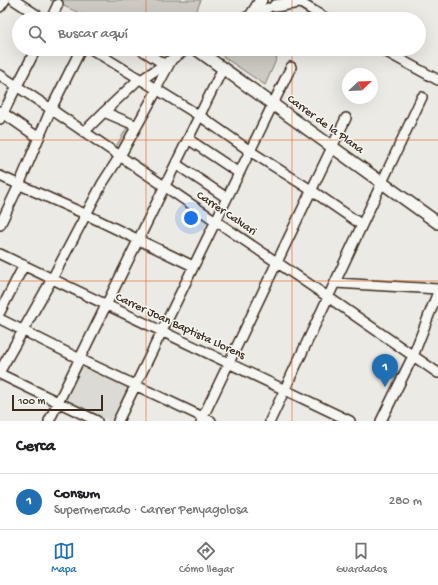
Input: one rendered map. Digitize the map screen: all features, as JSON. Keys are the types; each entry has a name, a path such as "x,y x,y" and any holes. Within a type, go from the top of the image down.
{"main road":[{"path":"256,12 269,3 301,1"},
{"name":"Carrer de la Plana","path":"206,56 438,223"}],"street":[{"path":"0,7 6,0"},
{"path":"14,0 32,12"},
{"path":"301,1 317,12"},
{"path":"54,12 58,4"},
{"path":"32,56 1,114 39,138"},
{"path":"0,225 51,108 77,56"},
{"path":"102,56 200,116 362,225"},
{"path":"155,56 168,62"},
{"path":"84,132 140,80 177,56"},
{"path":"394,56 438,80"},
{"path":"97,421 0,373 52,279 85,214 157,90 158,84 168,62"},
{"path":"118,421 291,66"},
{"path":"49,421 223,68"},
{"name":"Carrer Calvari","path":"0,75 51,108 438,373"},
{"path":"270,421 422,97"},
{"path":"104,112 137,126"},
{"path":"0,319 205,420 229,363 346,118"},
{"path":"188,140 239,173"},
{"path":"176,164 227,198"},
{"path":"0,176 85,214 138,241 193,266"},
{"name":"Carrer Joan Baptista Llorens","path":"0,254 350,421"},
{"path":"0,312 24,265"},
{"path":"335,284 438,289"},
{"path":"381,421 413,356 438,292"}],"shaded area":[{"path":"50,0 201,0 196,12 77,12"},
{"path":"222,56 274,56 277,58 265,85"},
{"path":"128,126 133,129 120,149 115,148"},
{"path":"82,365 129,386 113,421 64,400"}],"place":[{"name":"Consum","path":"385,387"}]}
